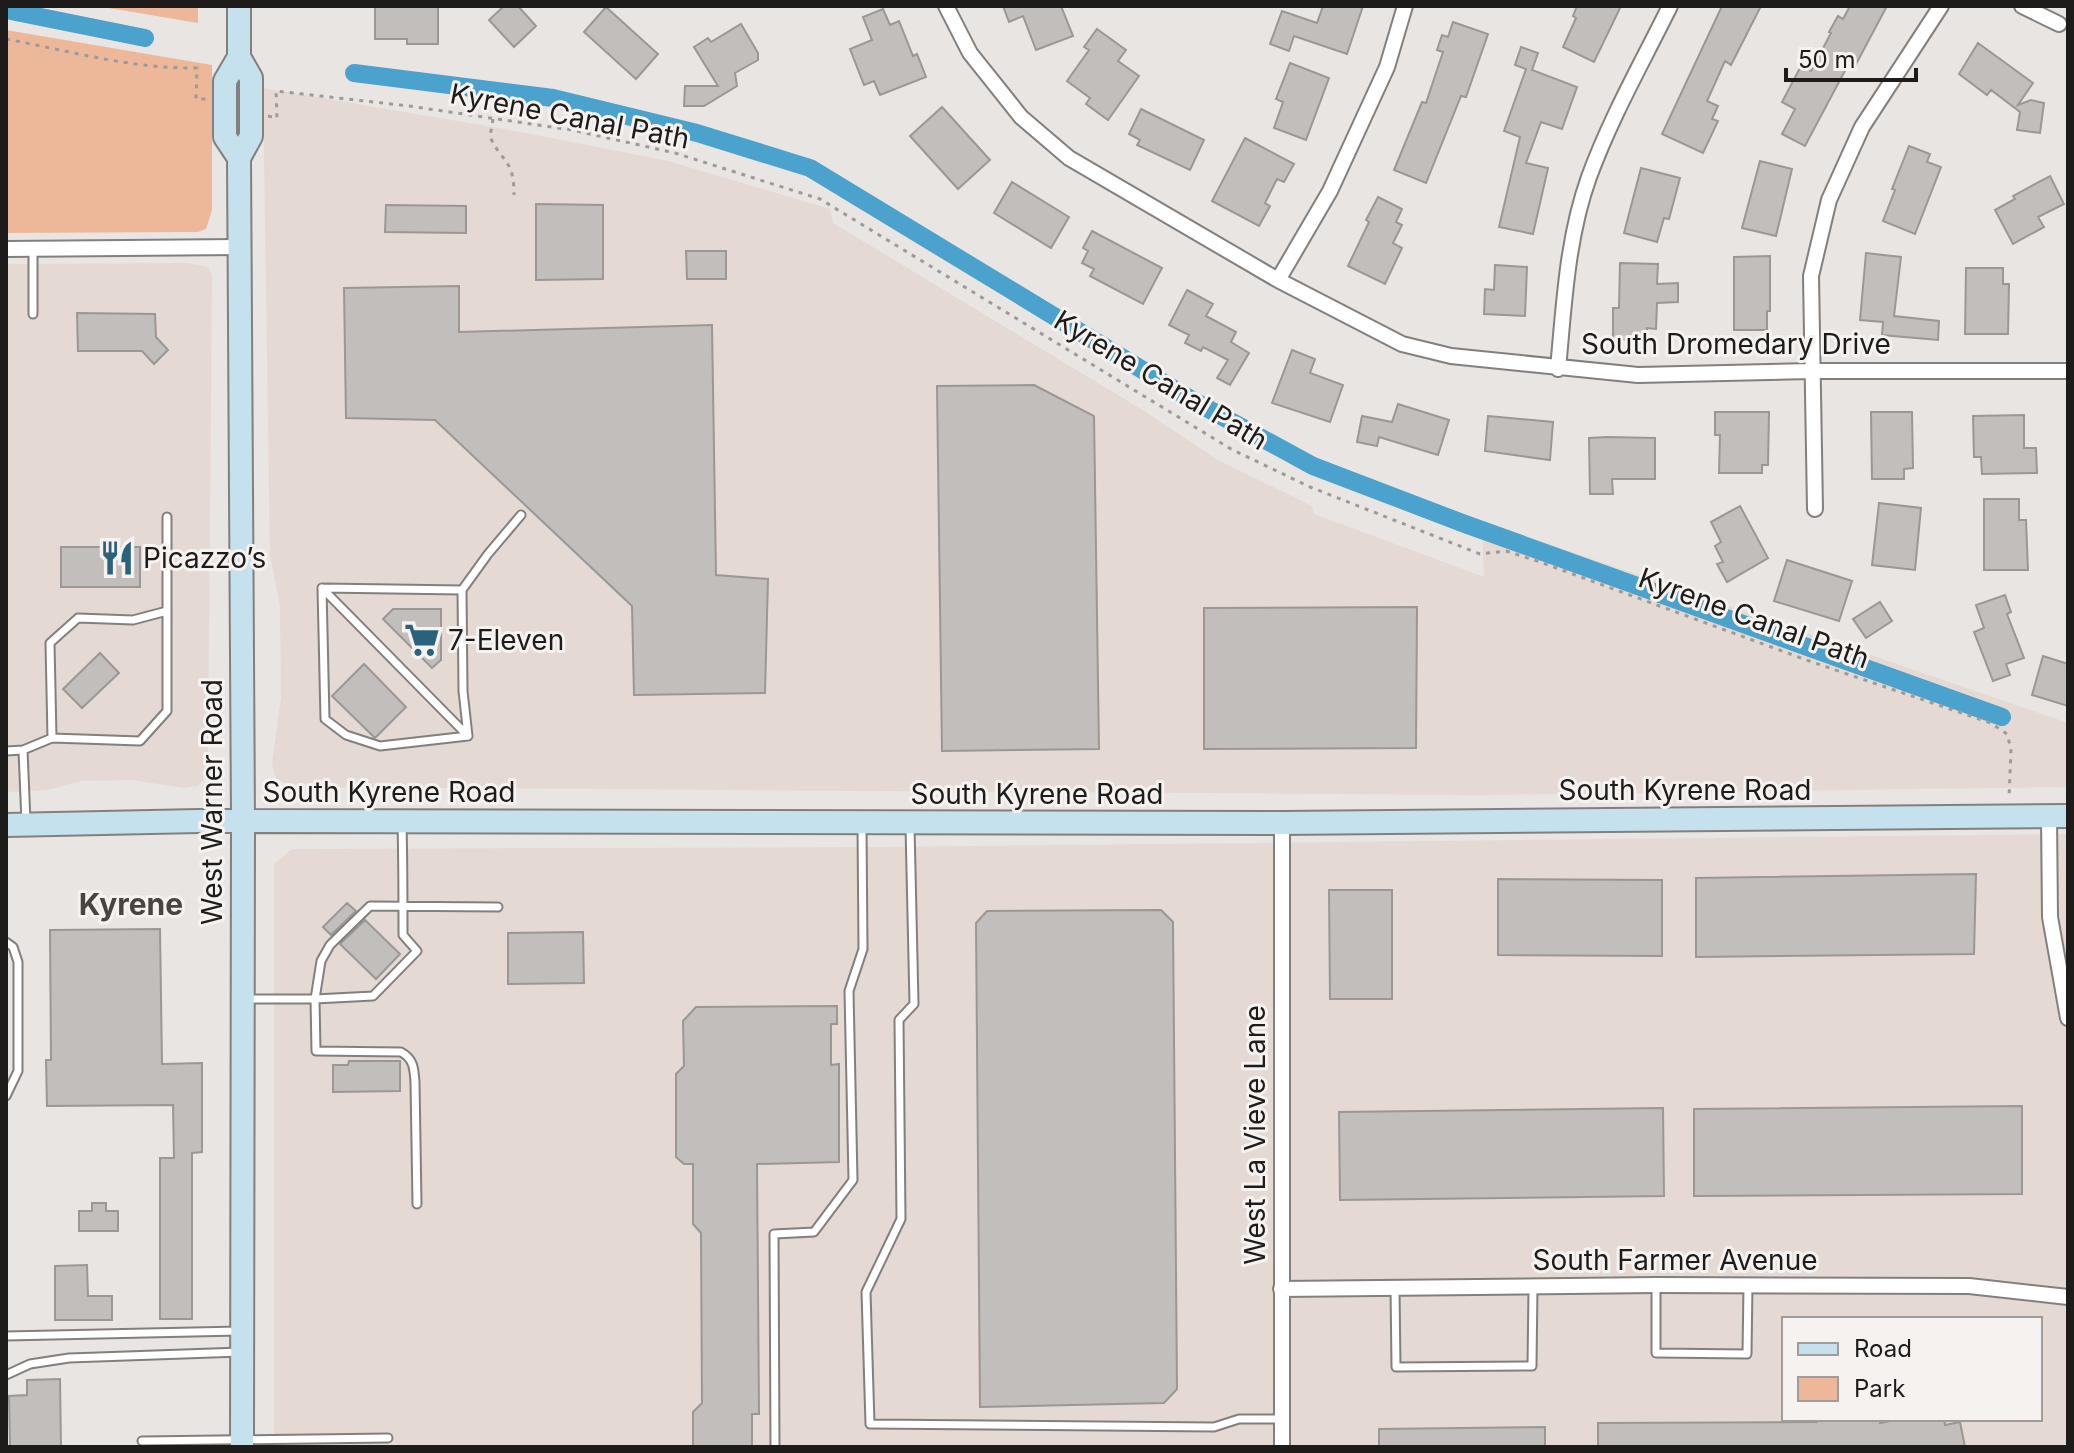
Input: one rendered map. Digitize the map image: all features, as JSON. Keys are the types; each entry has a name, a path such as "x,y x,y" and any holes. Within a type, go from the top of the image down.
{"main road":[{"name":"West Warner Road","path":"239,6 239,57 225,81 225,137 239,158 243,821 242,1444"},
{"name":"South Kyrene Road","path":"16,825 243,821 1282,823 2058,816"}],"street":[{"name":"South Dromedary Drive","path":"946,6 970,53 1021,117 1069,158 1278,280 1402,344 1451,356 1638,375 2068,371"},
{"path":"1278,280 1330,191 1387,67 1405,6"},
{"path":"1558,369 1572,243 1588,179 1619,102 1670,6"},
{"path":"1815,509 1811,276 1829,200 1862,127 1941,6"},
{"path":"2022,6 2059,24"},
{"path":"6,249 240,247"},
{"path":"2058,816 2050,917 2068,1018"},
{"name":"West La Vieve Lane","path":"1282,823 1282,1447"},
{"name":"South Farmer Avenue","path":"1281,1289 1656,1285 1989,1286 2068,1297"}],"lane":[{"path":"33,249 33,314"},
{"path":"468,736 463,691 462,590 521,515"},
{"path":"6,751 23,750 52,738 140,741 167,711 167,517"},
{"path":"322,588 462,590"},
{"path":"322,588 325,719 346,735 380,746 468,736"},
{"path":"322,588 468,736"},
{"path":"52,738 50,643 78,618 133,620 167,611"},
{"path":"16,825 23,750"},
{"path":"243,999 373,996 417,951 403,935 402,822"},
{"path":"775,1447 774,1234 814,1232 853,1180 849,991 863,949 862,824"},
{"path":"910,824 914,1004 899,1020 901,1219 866,1292 870,1424 1214,1427 1239,1419 1282,1419"},
{"path":"417,1204 413,1064 409,1056 401,1052 316,1051 315,999 321,961 330,945 370,906 498,907"},
{"path":"6,942 13,947 18,962 18,1071 6,1096"},
{"path":"1656,1285 1656,1353 1732,1354 1747,1354 1748,1285"},
{"path":"1395,1288 1396,1367 1532,1366 1533,1286"},
{"path":"6,1336 242,1342"},
{"path":"6,1375 30,1364 69,1358 242,1342"},
{"path":"142,1441 242,1444 388,1438"}],"path":[{"path":"6,39 83,57 197,68 196,99 209,99"},
{"name":"Kyrene Canal Path","path":"266,115 277,118 276,91 572,130 675,153 820,199 1231,449 1310,487 1480,554 1506,551 1540,562 1812,662 1991,723 2007,734 2011,749 2008,787"},
{"path":"493,119 490,137 509,163 514,195"}],"shaded area":[{"path":"263,88 521,132 668,161 830,209 833,223 1141,409 1218,460 1312,506 1314,514 1484,577 1482,521 2068,723 2068,787 1480,795 293,787 276,778 272,764 281,698 280,606 270,555"},
{"path":"188,263 208,267 212,275 208,756 205,777 198,786 184,788 132,780 81,781 47,790 6,792 6,264"},
{"path":"2068,834 2068,1447 274,1447 274,864 292,849 880,847"}],"green space":[{"path":"97,6 198,6 198,23"},
{"path":"6,30 212,65 212,210 206,229 198,232 6,233"}],"building":[{"path":"375,6 438,6 438,44 407,44 407,39 375,39"},
{"path":"504,6 518,6 536,26 514,47 489,20"},
{"path":"1003,6 1061,6 1073,36 1036,50 1023,16 1009,22"},
{"path":"1323,6 1363,6 1347,54 1294,36 1289,51 1270,44 1282,11 1317,23"},
{"path":"1577,6 1621,6 1594,62 1563,47 1576,18 1573,16"},
{"path":"1722,6 1761,6 1731,65 1725,61 1707,101 1718,106 1712,119 1718,121 1703,153 1662,134"},
{"path":"1850,6 1887,6 1854,68 1848,65 1805,146 1782,134 1795,109 1782,102 1801,66 1811,71 1838,16 1843,19"},
{"path":"606,7 658,54 636,79 584,32"},
{"path":"883,9 890,25 899,21 913,56 917,54 926,77 880,95 874,81 864,85 850,49 872,40 863,17"},
{"path":"1453,22 1488,34 1466,97 1461,96 1426,183 1394,170 1422,102 1426,103 1443,52 1437,50 1442,35 1448,37"},
{"path":"741,24 758,53 758,60 735,73 737,86 704,106 684,106 685,86 718,86 694,47 708,38 711,42"},
{"path":"1097,29 1126,50 1118,61 1139,76 1108,120 1086,104 1090,98 1067,81 1089,50 1084,47"},
{"path":"1978,43 2033,83 2018,105 2031,100 2044,103 2040,133 2017,130 2020,112 1991,90 1987,95 1959,74"},
{"path":"1521,47 1538,53 1532,70 1577,87 1562,129 1541,122 1526,163 1548,168 1533,234 1499,227 1520,137 1504,131 1526,69 1515,65"},
{"path":"1290,63 1329,78 1306,140 1274,128 1283,102 1276,99"},
{"path":"942,107 990,160 958,189 910,136"},
{"path":"1141,109 1204,140 1190,170 1137,145 1140,140 1129,134"},
{"path":"1245,138 1294,164 1284,182 1277,179 1265,203 1270,206 1259,226 1212,201"},
{"path":"1909,146 1930,154 1927,162 1941,167 1915,234 1883,221"},
{"path":"1760,161 1792,169 1776,236 1742,228"},
{"path":"1641,168 1680,178 1669,219 1664,218 1657,242 1624,233"},
{"path":"2050,176 2064,204 2038,217 2044,227 2013,244 1995,210 2015,199 2013,196"},
{"path":"1012,182 1069,217 1051,248 994,213"},
{"path":"1378,197 1402,209 1396,222 1402,225 1393,243 1402,248 1385,284 1348,266"},
{"path":"536,204 603,205 603,279 536,280"},
{"path":"386,205 466,206 466,233 385,232"},
{"path":"1092,231 1162,268 1143,304 1090,276 1094,269 1082,263 1088,251 1083,248"},
{"path":"686,251 726,251 726,279 687,279"},
{"path":"1866,253 1901,257 1894,316 1939,321 1938,340 1882,335 1883,322 1860,320"},
{"path":"1770,256 1767,330 1734,330 1734,257"},
{"path":"1620,263 1658,264 1657,284 1678,283 1678,302 1657,303 1656,329 1647,328 1647,340 1613,339 1613,308 1619,308"},
{"path":"1495,265 1527,267 1525,316 1484,314 1485,289 1494,290"},
{"path":"1966,268 2003,268 2003,284 2009,284 2008,334 1965,334"},
{"path":"459,286 459,332 712,325 716,575 768,579 765,693 634,695 632,606 435,420 346,418 344,288"},
{"path":"1187,290 1213,304 1206,316 1236,332 1231,342 1249,353 1230,385 1217,378 1228,360 1203,347 1201,351 1185,343 1189,335 1169,325"},
{"path":"77,313 155,314 156,337 168,350 154,364 142,351 78,351"},
{"path":"1292,350 1315,359 1310,373 1343,385 1330,422 1272,403"},
{"path":"1034,385 1094,416 1099,749 942,751 937,386"},
{"path":"1398,404 1449,420 1438,455 1379,437 1377,446 1357,442 1362,416 1392,422"},
{"path":"1715,412 1769,412 1768,465 1762,465 1762,473 1719,473 1720,435 1715,435"},
{"path":"1871,412 1912,412 1913,468 1904,469 1904,479 1872,479"},
{"path":"2024,415 2024,448 2036,448 2037,473 1982,474 1981,457 1974,457 1973,416"},
{"path":"1488,416 1553,422 1550,460 1485,451"},
{"path":"1589,438 1655,438 1655,479 1612,479 1613,494 1590,494"},
{"path":"1984,499 2019,499 2019,520 2026,520 2028,570 1984,570"},
{"path":"1879,503 1921,508 1915,570 1872,565"},
{"path":"1740,506 1768,558 1727,582 1717,564 1723,562 1715,546 1721,542 1711,522"},
{"path":"61,547 140,547 140,587 61,587"},
{"path":"1787,560 1852,581 1839,621 1774,601"},
{"path":"2005,595 2011,612 2007,614 2024,658 2006,664 2010,675 1993,681 1974,632 1984,628 1976,605"},
{"path":"1880,602 1892,621 1866,638 1853,619"},
{"path":"1417,607 1416,748 1204,749 1204,608"},
{"name":"7-Eleven","path":"393,609 441,609 441,660 432,668 383,619"},
{"path":"100,653 119,673 82,708 63,689"},
{"path":"2043,656 2068,664 2068,706 2032,695"},
{"path":"364,664 406,707 375,738 332,696"},
{"path":"1976,874 1974,954 1696,957 1696,878"},
{"path":"1498,879 1662,880 1662,956 1498,955"},
{"path":"1329,890 1392,890 1392,999 1330,999"},
{"path":"347,903 356,911 331,935 323,927"},
{"path":"1161,910 1173,922 1177,1389 1164,1403 980,1407 976,923 987,911"},
{"path":"365,920 400,954 376,979 340,944"},
{"path":"160,929 162,1064 202,1063 202,1152 192,1153 192,1319 160,1319 160,1158 174,1158 173,1105 47,1106 46,1060 51,1060 50,930"},
{"path":"583,932 584,983 508,984 508,933"},
{"path":"837,1006 837,1024 831,1024 831,1065 839,1064 839,1162 757,1164 759,1414 752,1414 752,1447 693,1447 693,1412 702,1403 701,1233 693,1224 693,1164 684,1164 676,1157 676,1074 684,1066 683,1021 696,1007"},
{"path":"349,1061 400,1061 400,1091 333,1092 333,1065 348,1065"},
{"path":"2022,1106 2022,1194 1694,1196 1694,1109"},
{"path":"1663,1108 1664,1196 1340,1200 1339,1112"},
{"path":"92,1203 106,1203 106,1211 118,1211 118,1231 79,1231 79,1211 92,1211"},
{"path":"87,1265 88,1296 112,1296 112,1320 55,1320 55,1266"},
{"path":"60,1379 61,1447 10,1447 9,1396 27,1395 27,1380"},
{"path":"1944,1421 1945,1425 1960,1422 1965,1447 1598,1447 1598,1423"},
{"path":"1545,1427 1545,1447 1379,1447 1379,1429"}],"waterway":[{"path":"6,10 145,38"},
{"path":"354,73 553,98 697,133 810,168 1192,400 1313,466 1465,524 2002,717"}],"place":[{"name":"Picazzo’s","path":"117,558"},
{"name":"7-Eleven","path":"422,640"}],"district":[{"name":"Kyrene","path":"131,904"}]}
